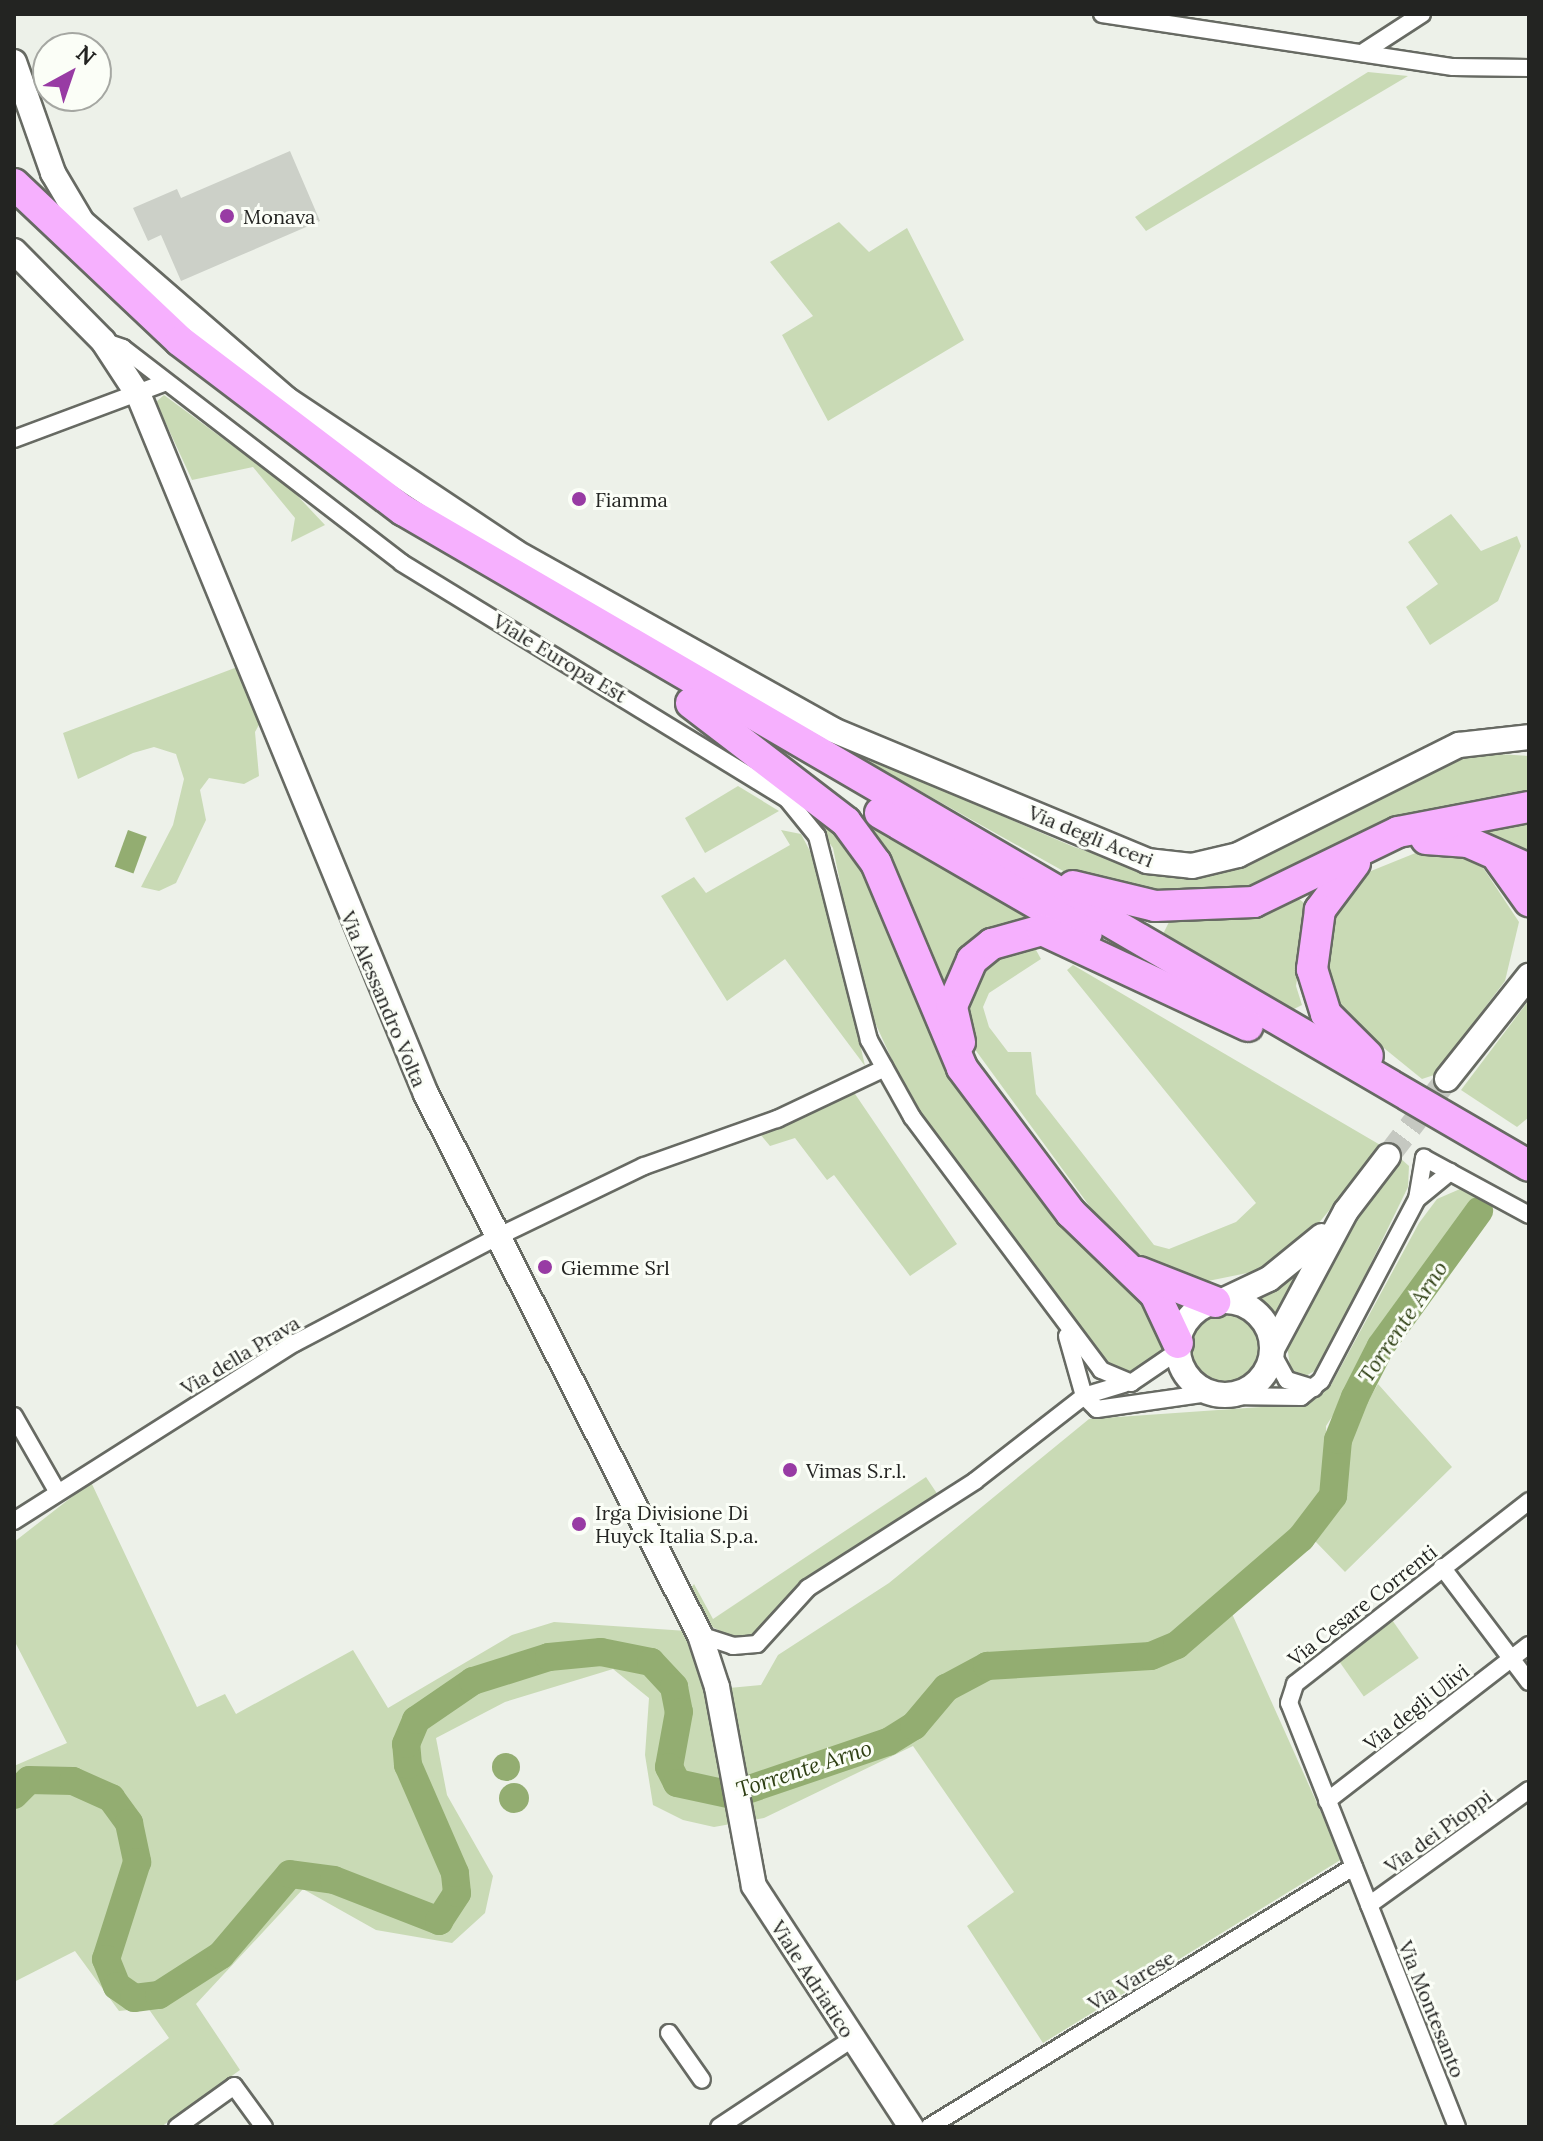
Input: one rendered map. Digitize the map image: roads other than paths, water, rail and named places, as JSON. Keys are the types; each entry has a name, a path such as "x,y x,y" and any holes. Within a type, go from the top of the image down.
{"highway":[{"path":"14,184 180,341 403,510 1529,1165"},
{"path":"14,212 168,357 334,487 469,576 1529,1188"},
{"path":"691,703 846,822 876,863 962,1068 1071,1213 1155,1294 1178,1347"},
{"path":"943,825 1090,894 1155,906 1218,907 1291,889 1398,832 1529,807"},
{"path":"1529,869 1495,854 1436,838 1391,845 1355,863 1315,922 1312,969 1341,1035 1529,1165"},
{"path":"1495,854 1529,901"},
{"path":"1218,1302 1135,1269 1078,1206 970,1062 952,1006 972,960 992,944 1042,930 1248,1026"}],"street":[{"path":"1102,14 1140,15 1409,59 1529,68"},
{"path":"1365,51 1422,14"},
{"name":"Via degli Aceri","path":"14,62 53,173 82,222 223,348 354,450 515,552 833,730 1147,861 1192,866 1238,855 1459,745 1529,737"},
{"name":"Via Alessandro Volta","path":"14,251 103,341 139,396 356,935 495,1238 700,1635 732,1764"},
{"name":"Viale Europa Est","path":"103,341 123,348 164,383 402,563 787,799 817,836 835,888 849,977 885,1068 912,1117 1058,1317"},
{"path":"14,439 139,396 164,383"},
{"path":"1511,996 1529,955"},
{"path":"1447,1079 1529,976"},
{"path":"495,1238 644,1166 777,1119 885,1068"},
{"path":"1346,1211 1252,1388 1218,1394 1188,1377 1178,1347 1186,1321 1305,1255 1346,1211 1388,1156"},
{"path":"1058,1317 1084,1396 1104,1411 1151,1396 1218,1394 1284,1399 1314,1388 1339,1354 1417,1199 1424,1158 1529,1215"},
{"path":"1417,1199 1450,1172"},
{"name":"Via della Prava","path":"14,1521 295,1343 495,1238"},
{"path":"1218,1302 1251,1308 1287,1380 1314,1388"},
{"path":"1058,1317 1101,1370 1124,1384"},
{"path":"700,1635 733,1646 757,1644 808,1588 975,1481 1084,1396 1124,1384 1178,1347"},
{"path":"14,1416 57,1491"},
{"name":"Via Cesare Correnti","path":"1369,1905 1289,1703 1295,1684 1529,1501"},
{"path":"1442,1567 1529,1682"},
{"name":"Via degli Ulivi","path":"1327,1801 1529,1645"},
{"name":"Viale Adriatico","path":"732,1764 739,1821 754,1886 911,2127"},
{"name":"Via dei Pioppi","path":"1369,1905 1529,1790"},
{"name":"Via Varese","path":"929,2127 1354,1867"},
{"name":"Via Montesanto","path":"1369,1905 1457,2127"},
{"path":"669,2033 702,2080"},
{"path":"719,2127 852,2039"},
{"path":"177,2127 234,2086 264,2127"}],"waterway":[{"name":"Torrente Arno","path":"14,1795 29,1780 73,1781 111,1798 129,1823 137,1862 106,1959 117,1986 134,1998 159,1995 221,1955 290,1874 334,1880 439,1921 457,1893 455,1873 408,1765 406,1744 416,1720 473,1681 549,1657 601,1652 651,1662 674,1687 679,1712 669,1767 677,1783 732,1795 888,1742 914,1726 946,1688 987,1666 1151,1656 1177,1645 1301,1538 1333,1496 1338,1440 1355,1397 1381,1346 1479,1211"}],"tunnel":[{"path":"1388,1156 1447,1079"}],"place":[{"name":"Monava","path":"227,216"},
{"name":"Fiamma","path":"579,499"},
{"name":"Giemme Srl","path":"545,1267"},
{"name":"Vimas S.r.l.","path":"790,1470"},
{"name":"Irga Divisione Di Huyck Italia S.p.a.","path":"579,1524"}]}
